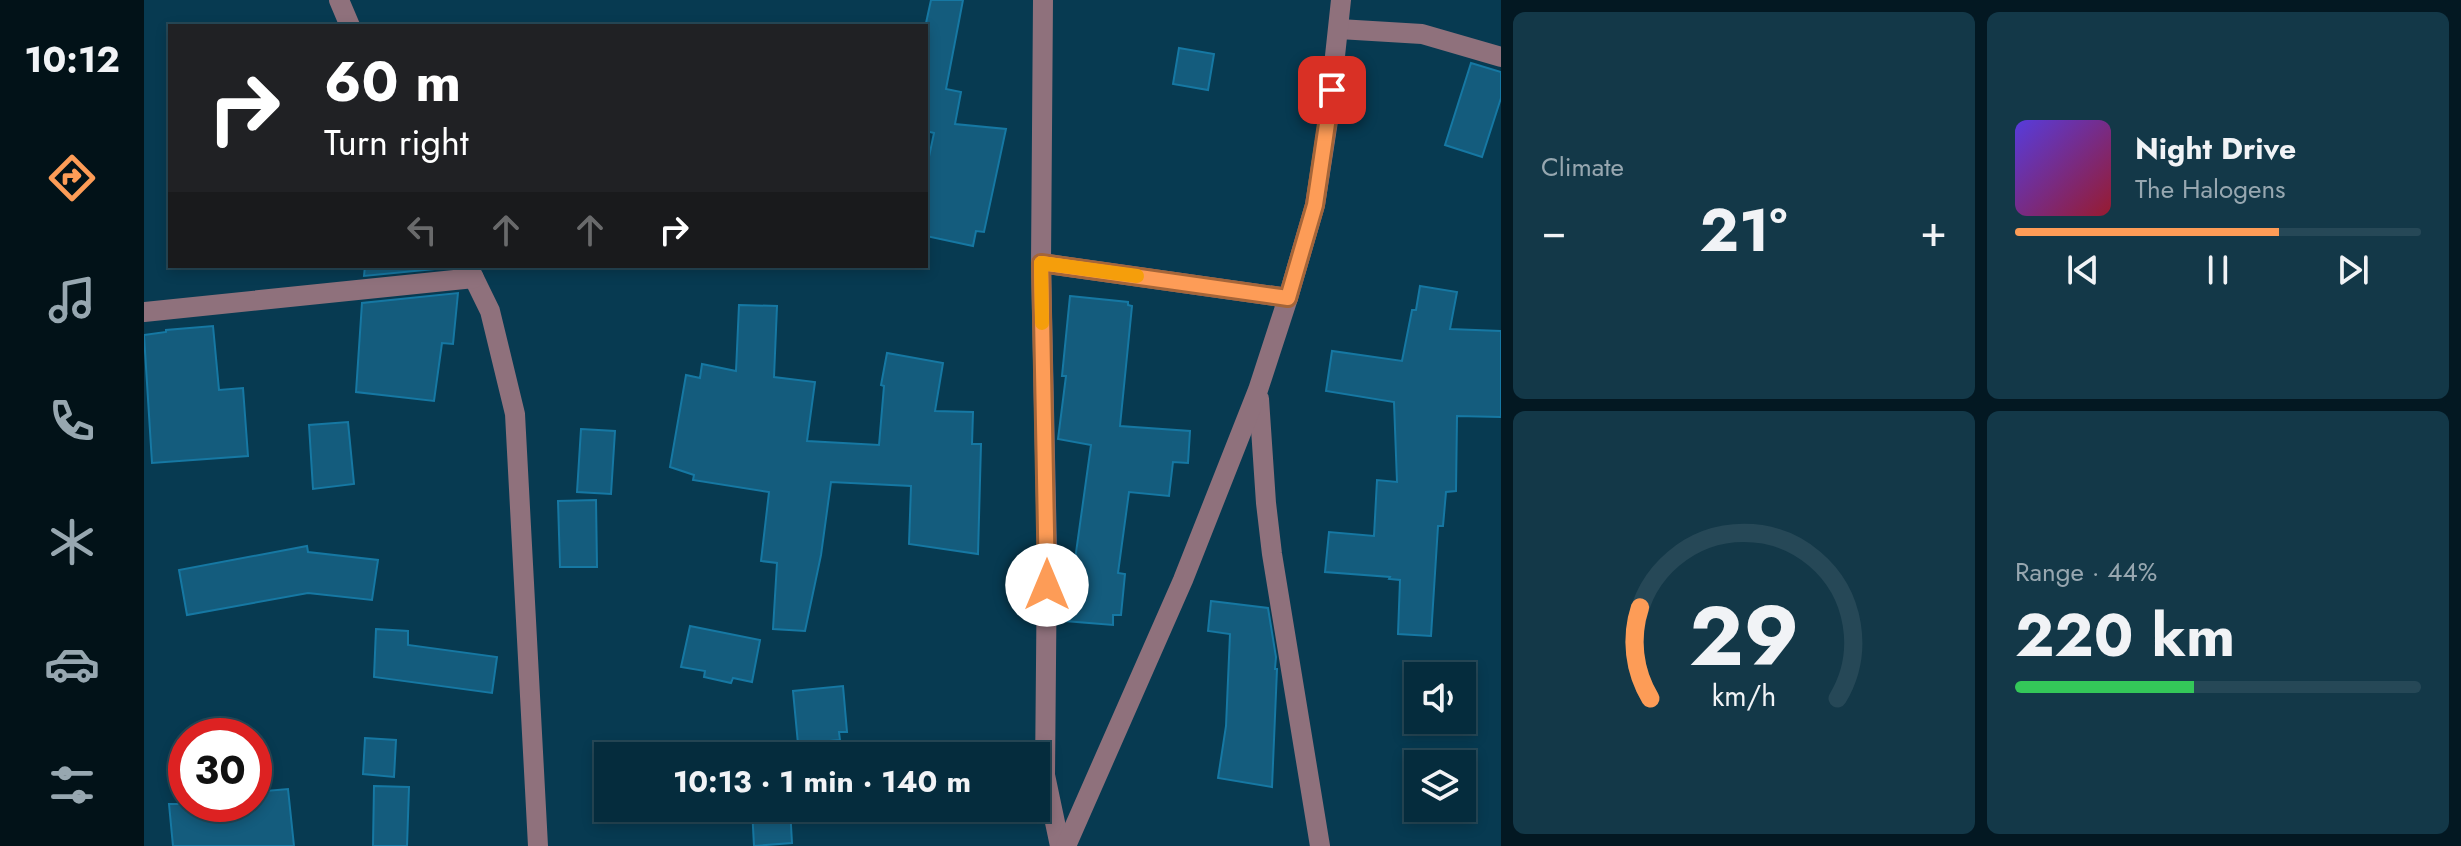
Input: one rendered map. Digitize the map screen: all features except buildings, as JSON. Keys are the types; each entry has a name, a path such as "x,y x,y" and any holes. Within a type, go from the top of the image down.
{"street":[{"path":"339,0 349,24"},
{"path":"1043,0 1041,263 1047,553 1045,775 1063,846"},
{"path":"1063,846 1183,580 1258,390 1315,205 1341,0"},
{"path":"1339,29 1422,34 1501,57"},
{"path":"1041,263 1288,298"},
{"path":"144,312 471,272 490,311 515,414 538,846"},
{"path":"1258,390 1272,554 1320,846"}],"slow traffic":[{"path":"1042,323 1041,263 1137,276"}],"route":[{"path":"1047,585 1041,263 1288,298 1315,205 1332,90"}]}
